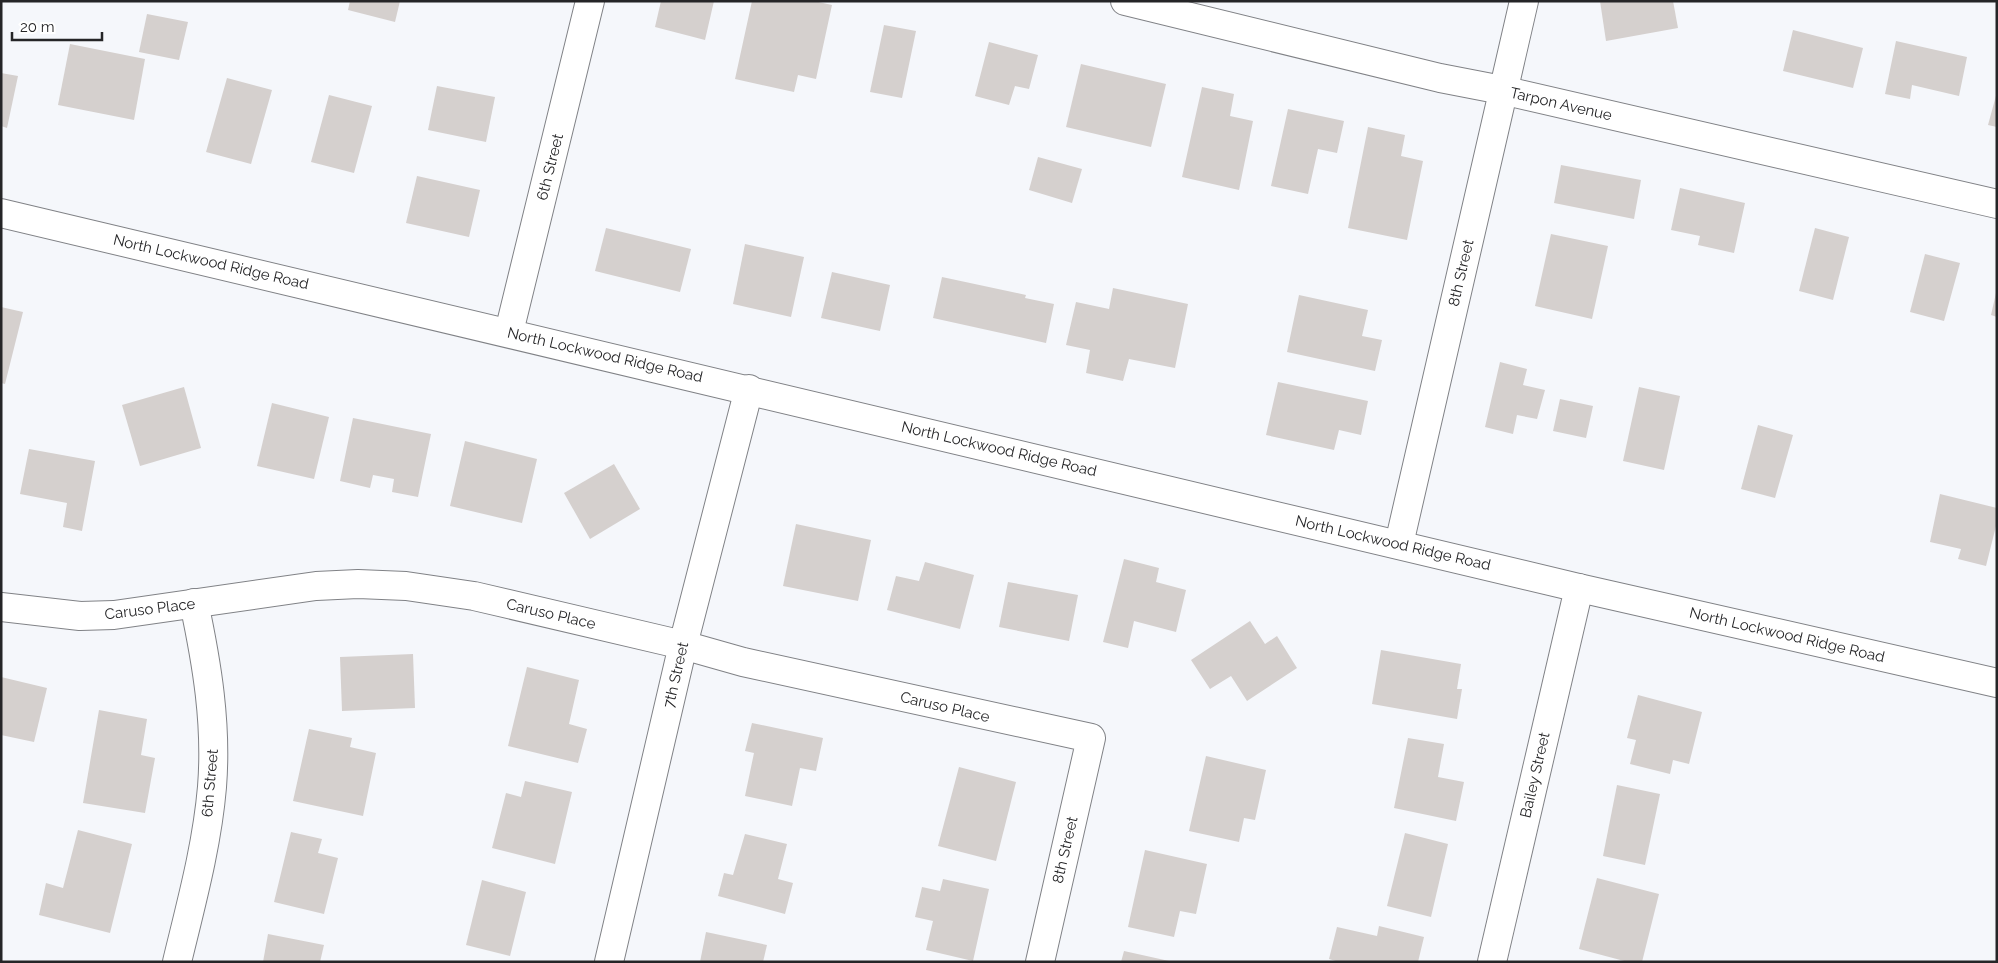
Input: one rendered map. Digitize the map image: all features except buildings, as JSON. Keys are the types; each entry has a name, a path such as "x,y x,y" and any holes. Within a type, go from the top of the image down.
{"street":[{"name":"6th Street","path":"509,332 590,1"},
{"name":"Tarpon Avenue","path":"1125,1 1440,78 1502,90 1997,204"},
{"name":"8th Street","path":"1399,544 1524,1"},
{"name":"North Lockwood Ridge Road","path":"1,213 749,389 1579,588 1997,683"},
{"name":"7th Street","path":"609,962 683,645 749,389"},
{"name":"Caruso Place","path":"1,607 80,616 114,615 316,586 358,584 406,586 474,596 683,645 743,662 1091,738"},
{"name":"Bailey Street","path":"1492,962 1579,588"},
{"name":"6th Street","path":"177,962 202,857 212,787 213,739 211,696 207,663 194,603"},
{"name":"8th Street","path":"1040,962 1091,738"}]}
